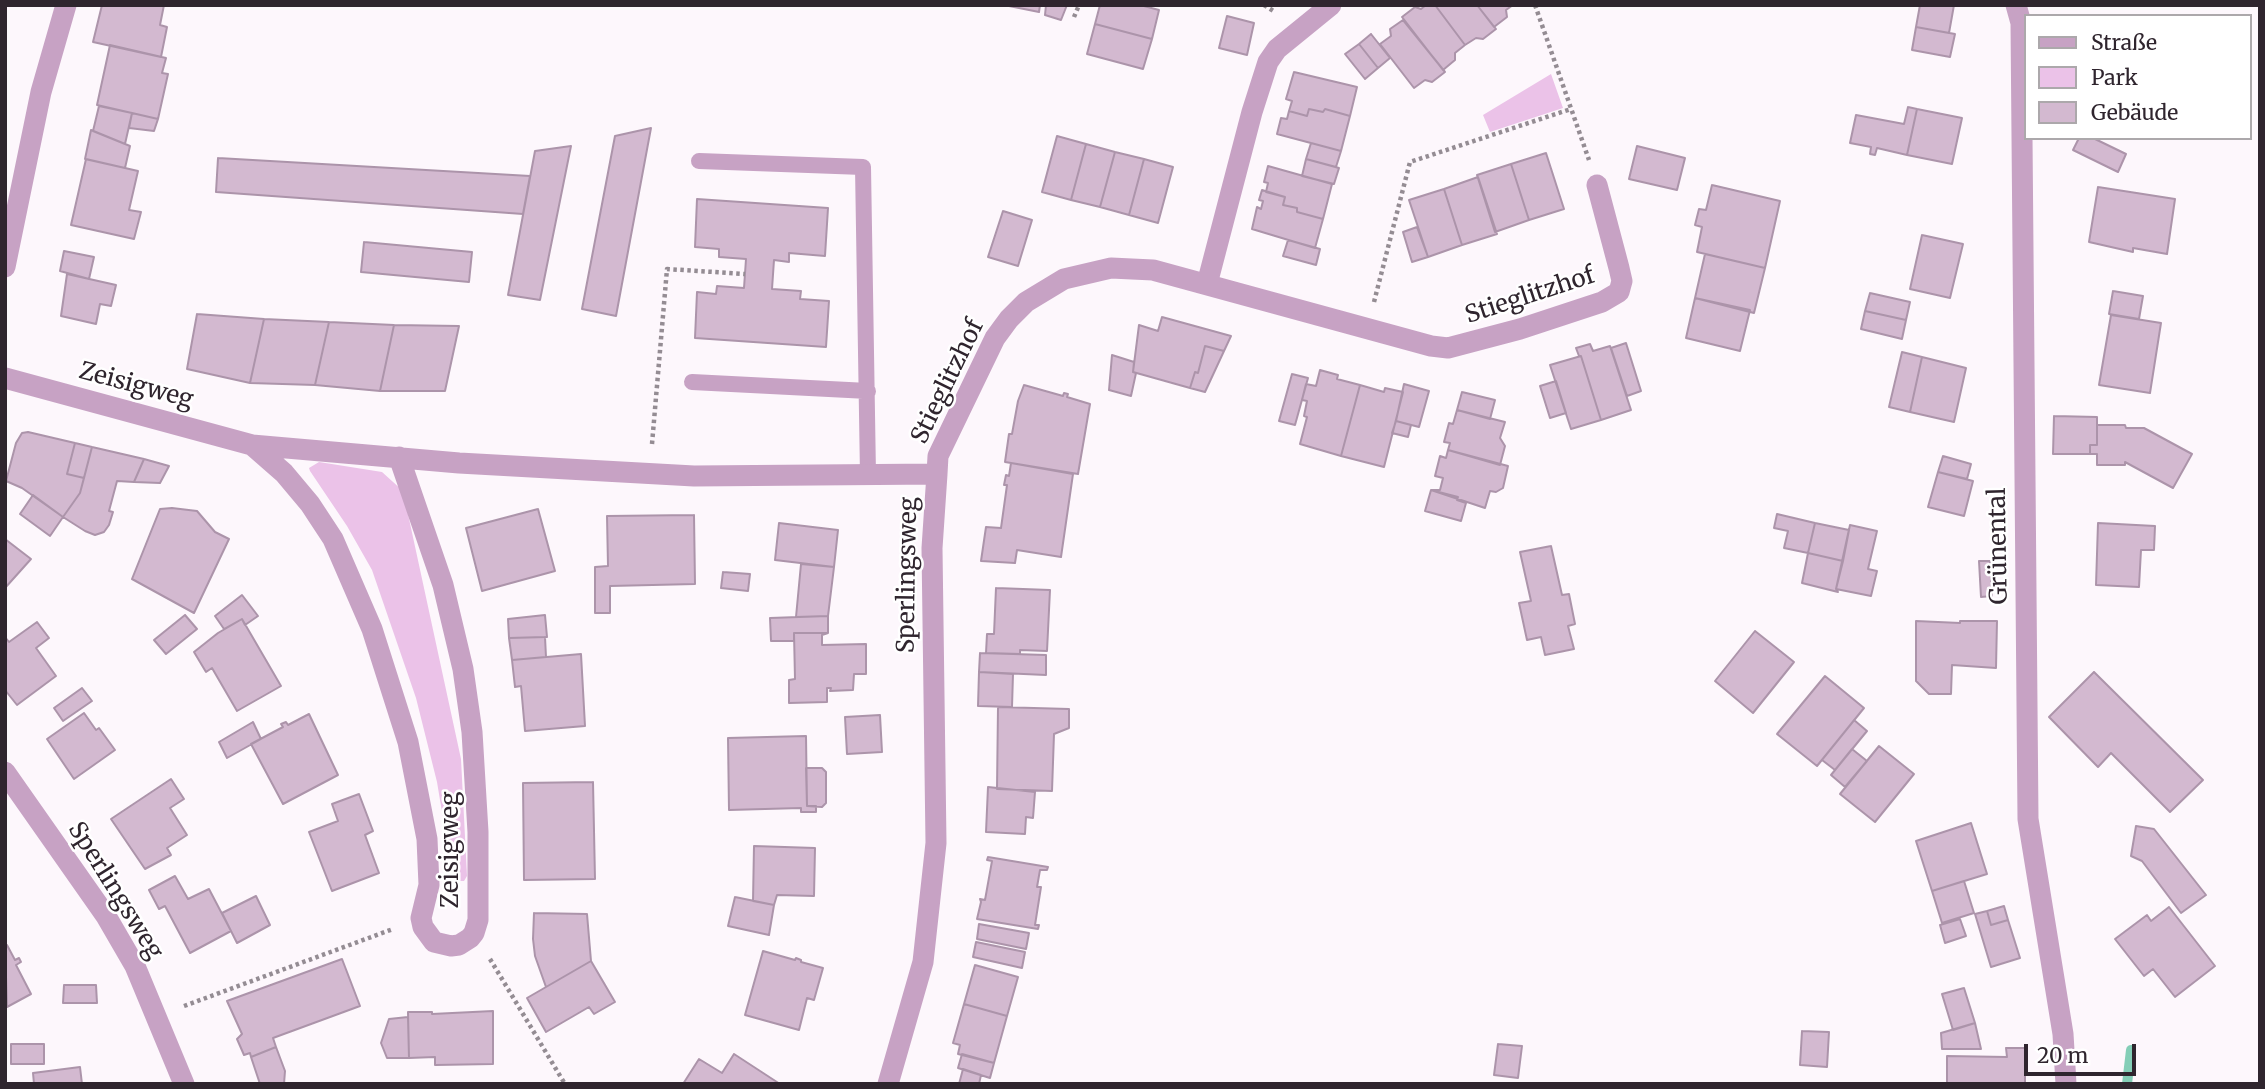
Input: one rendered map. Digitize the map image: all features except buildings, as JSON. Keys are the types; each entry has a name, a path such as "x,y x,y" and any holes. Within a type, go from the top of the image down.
{"street":[{"path":"5,267 41,92 66,5"},
{"path":"1207,284 1252,112 1268,62 1277,49 1331,5"},
{"name":"Grünental","path":"2016,5 2021,23 2028,819 2063,1034 2066,1084"},
{"name":"Stieglitzhof","path":"937,474 938,456 987,351 1009,319 1026,302 1065,279 1099,269 1121,267 1153,270 1431,346 1448,348 1520,329 1612,297 1619,292 1622,281 1598,185"},
{"name":"Zeisigweg","path":"5,378 252,445 399,457 443,585 463,669 477,782 478,920 474,933 459,945 443,946 427,936 421,918 429,885 427,839 408,743 372,629 333,539 310,504 284,473 252,445"},
{"name":"Sperlingsweg","path":"399,457 694,476 937,474 932,548 936,843 923,962 888,1084"},
{"name":"Sperlingsweg","path":"5,772 106,916 135,966 184,1084"}],"lane":[{"path":"699,161 863,167 869,475"},
{"path":"692,382 868,391"}],"path":[{"path":"1074,17 1079,5"},
{"path":"1535,5 1598,185"},
{"path":"1368,328 1410,162 1571,109"},
{"path":"650,473 667,269 745,274"},
{"path":"157,1016 421,918"},
{"path":"474,933 565,1084"}],"green space":[{"path":"1551,74 1563,108 1490,132 1483,115"},
{"path":"319,462 382,472 403,491 461,759 467,876 464,881 456,881 453,878 437,782 416,698 372,570 347,526 310,471 309,468"}],"waterway":[{"path":"2127,1084 2131,1050"}]}
